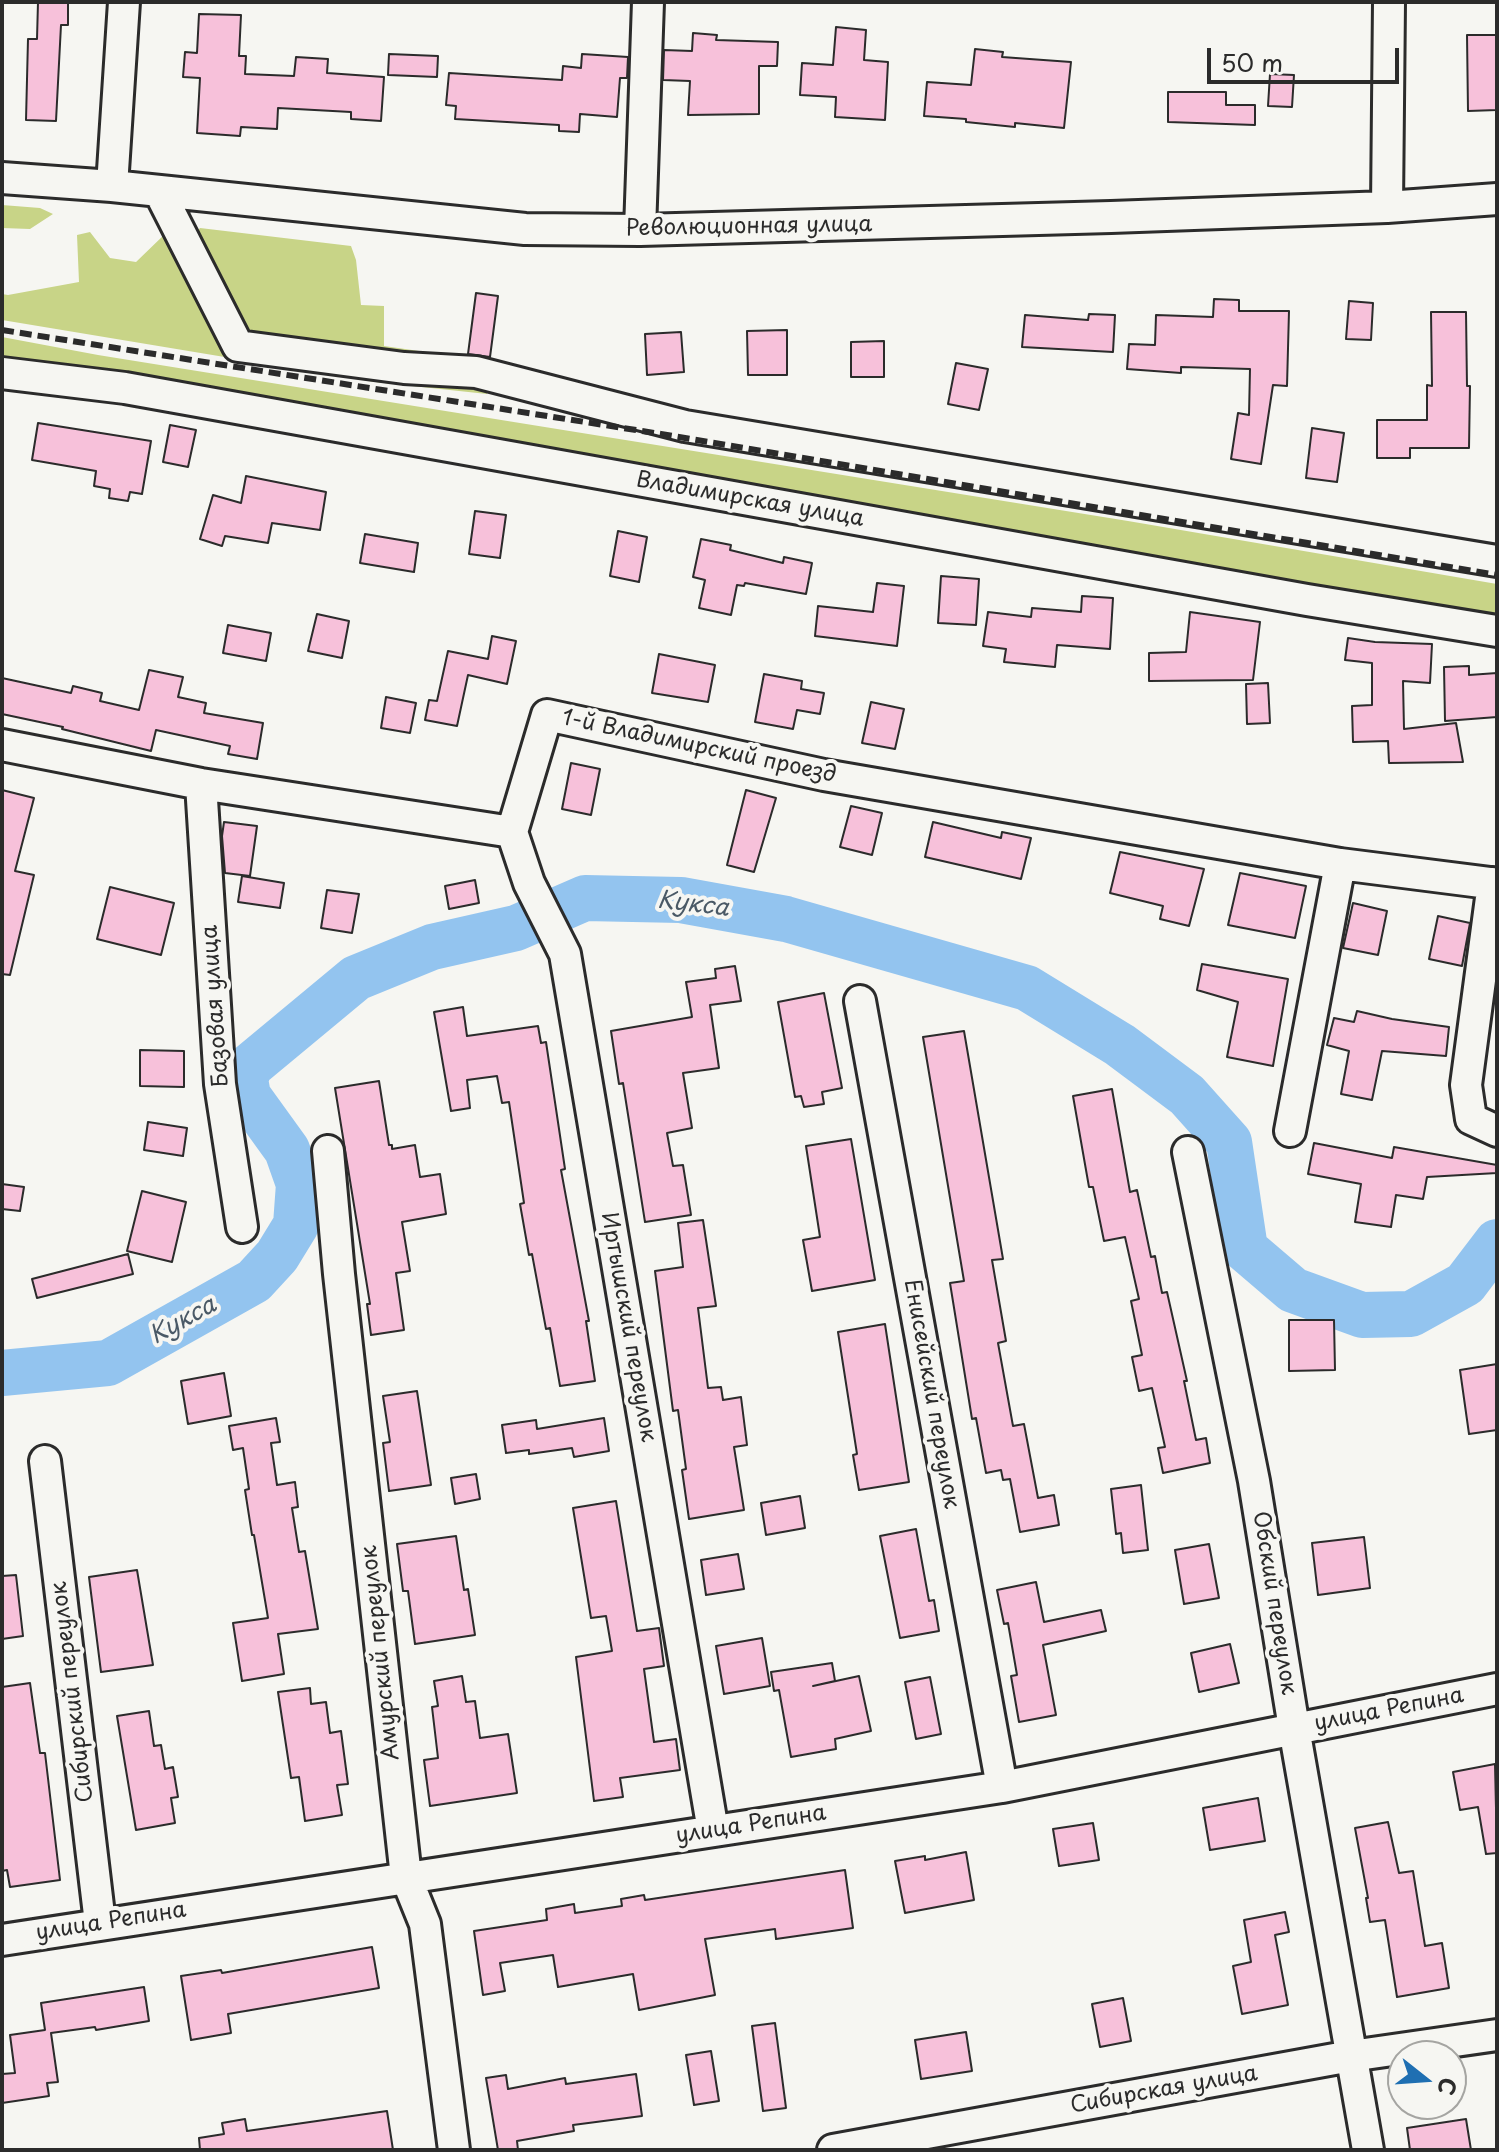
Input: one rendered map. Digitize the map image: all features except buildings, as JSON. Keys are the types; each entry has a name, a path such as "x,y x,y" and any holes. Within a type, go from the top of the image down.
{"street":[{"path":"112,186 124,2"},
{"path":"640,230 648,2"},
{"path":"1387,207 1389,2"},
{"name":"Революционная улица","path":"2,178 112,186 525,229 640,230 1387,207 1497,199"},
{"path":"159,191 238,346 404,368 476,372 685,426 1497,561"},
{"name":"Владимирская улица","path":"2,373 125,388 1307,600 1497,631"},
{"name":"1-й Владимирский проезд","path":"512,832 547,715 824,775 1340,864 1495,884 1466,1085 1484,1125"},
{"path":"2,745 201,784 512,832"},
{"name":"Базовая улица","path":"201,784 220,1084 242,1227"},
{"name":"Иртышский переулок","path":"512,832 529,883 565,954 713,1831"},
{"path":"1290,1131 1340,864"},
{"name":"Енисейский переулок","path":"860,1001 1002,1787"},
{"name":"Амурский переулок","path":"328,1151 406,1877 425,1924 454,2150"},
{"name":"Обский переулок","path":"1188,1152 1254,1481 1368,2150"},
{"name":"Сибирский переулок","path":"45,1461 100,1923"},
{"name":"улица Репина","path":"2,1940 1002,1787 1497,1689"},
{"name":"Сибирская улица","path":"833,2150 1351,2056 1497,2035"}],"green space":[{"path":"2,205 40,208 53,214 30,229 2,228"},
{"path":"200,228 351,246 356,260 361,305 384,306 384,346 489,361 240,342 191,239"},
{"path":"90,232 110,258 136,262 166,233 233,349 488,384 487,394 375,382 2,320 2,294 79,282 77,235"},
{"path":"2,337 1497,584 1497,622 2,362"}],"waterway":[{"name":"Кукса","path":"2,1373 108,1363 254,1281 277,1256 296,1225 299,1184 287,1150 248,1096 245,1079 250,1066 356,978 432,947 516,928 585,898 681,900 786,919 1027,988 1120,1045 1187,1095 1229,1142 1245,1249 1293,1290 1362,1315 1411,1314 1465,1284 1497,1242"}],"railway":[{"path":"2,330 661,434 1497,575"}]}
